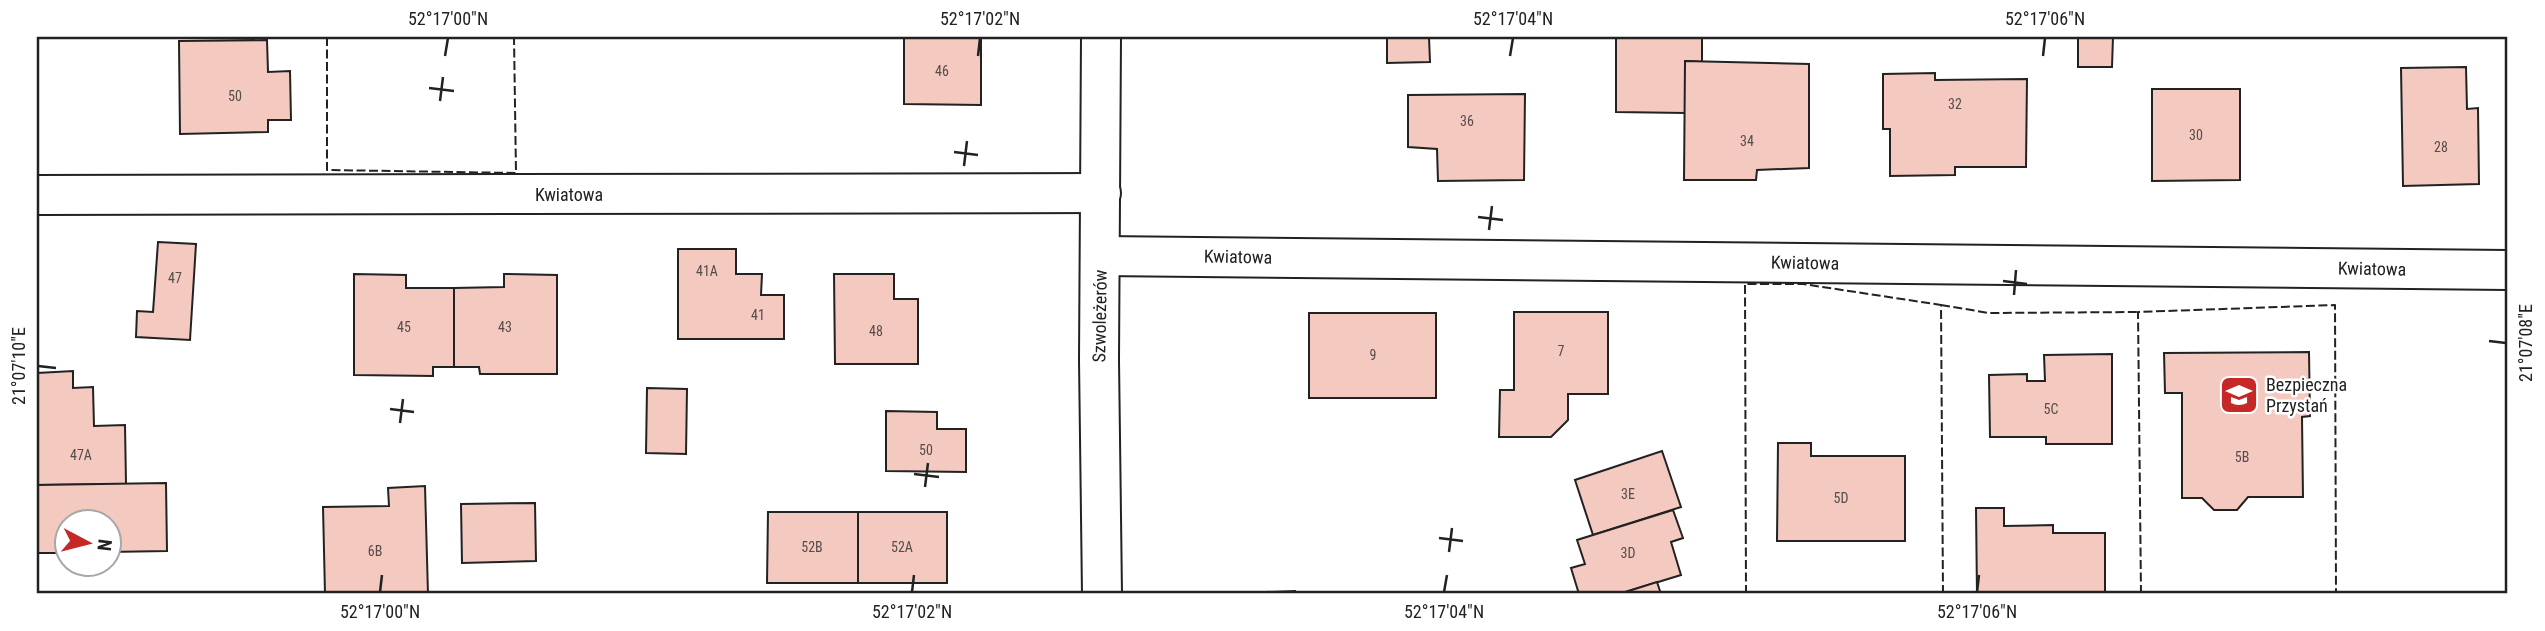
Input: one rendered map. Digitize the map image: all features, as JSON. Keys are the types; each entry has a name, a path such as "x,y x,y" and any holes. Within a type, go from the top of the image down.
{"street":[{"name":"Szwoleżerów","path":"1101,37 1099,370 1102,594"},
{"name":"Kwiatowa","path":"37,195 1101,193"},
{"name":"Kwiatowa","path":"1101,256 2508,270"}],"building":[{"path":"904,37 981,37 981,105 904,104"},
{"path":"1387,37 1429,37 1430,62 1387,63"},
{"path":"1616,37 1702,37 1702,62 1685,61 1685,113 1616,112"},
{"path":"2078,37 2113,37 2112,67 2078,67"},
{"path":"267,40 268,72 290,71 291,120 268,120 268,132 180,134 179,41"},
{"path":"1685,61 1809,64 1809,168 1757,170 1756,180 1684,180"},
{"path":"2466,67 2467,109 2478,108 2479,184 2403,186 2401,68"},
{"path":"1935,73 1935,80 2027,79 2026,167 1955,167 1955,175 1890,176 1890,129 1883,129 1883,74"},
{"path":"2152,89 2240,89 2240,180 2152,181"},
{"path":"1525,94 1524,180 1438,181 1437,149 1408,147 1408,95"},
{"path":"158,242 196,244 190,340 136,337 137,311 153,312"},
{"path":"678,249 736,249 736,274 762,274 761,295 784,295 784,339 678,339"},
{"path":"354,274 406,275 406,288 454,288 454,367 433,367 433,376 354,375"},
{"path":"504,274 557,275 557,374 480,374 479,367 454,367 454,288 504,287"},
{"path":"834,274 894,274 894,299 918,299 918,364 835,364"},
{"path":"1514,312 1608,312 1608,394 1568,394 1568,420 1551,437 1499,437 1500,390 1514,390"},
{"path":"1309,313 1436,313 1436,398 1309,398"},
{"path":"2309,352 2310,416 2302,417 2303,497 2248,497 2237,510 2214,510 2202,498 2182,498 2182,393 2165,393 2164,353"},
{"path":"2112,354 2112,444 2046,444 2046,437 1990,437 1989,375 2027,374 2027,381 2045,381 2044,355"},
{"path":"73,371 73,388 93,387 94,426 125,425 126,484 37,485 37,373"},
{"path":"647,388 687,389 686,454 646,453"},
{"path":"886,411 937,412 937,429 966,429 966,472 886,471"},
{"path":"1778,443 1811,443 1811,456 1905,456 1905,541 1777,541"},
{"path":"1662,451 1681,507 1593,535 1575,480"},
{"path":"166,483 167,551 122,552 122,508 52,508 52,553 37,553 37,485"},
{"path":"425,486 428,594 325,594 323,507 389,506 388,488"},
{"path":"535,503 536,561 462,563 461,504"},
{"path":"1976,508 2004,508 2004,526 2053,525 2053,533 2105,533 2105,594 1977,594"},
{"path":"1673,510 1683,538 1671,542 1681,575 1619,594 1579,594 1571,568 1585,564 1577,540"},
{"path":"768,512 858,512 858,583 767,583"},
{"path":"858,512 947,512 947,583 858,583"},
{"path":"1657,582 1661,594 1619,594"},
{"path":"1295,591 1295,594 1212,594"}],"fence":[{"path":"327,37 327,170 516,173 514,37"},
{"path":"1746,594 1745,284 1803,284 1941,305 1943,594"},
{"path":"1941,305 1989,313 2138,312"},
{"path":"2141,594 2138,312 2335,305 2336,594"}],"place":[{"name":"Bezpieczna Przystań","path":"2239,395"}]}
